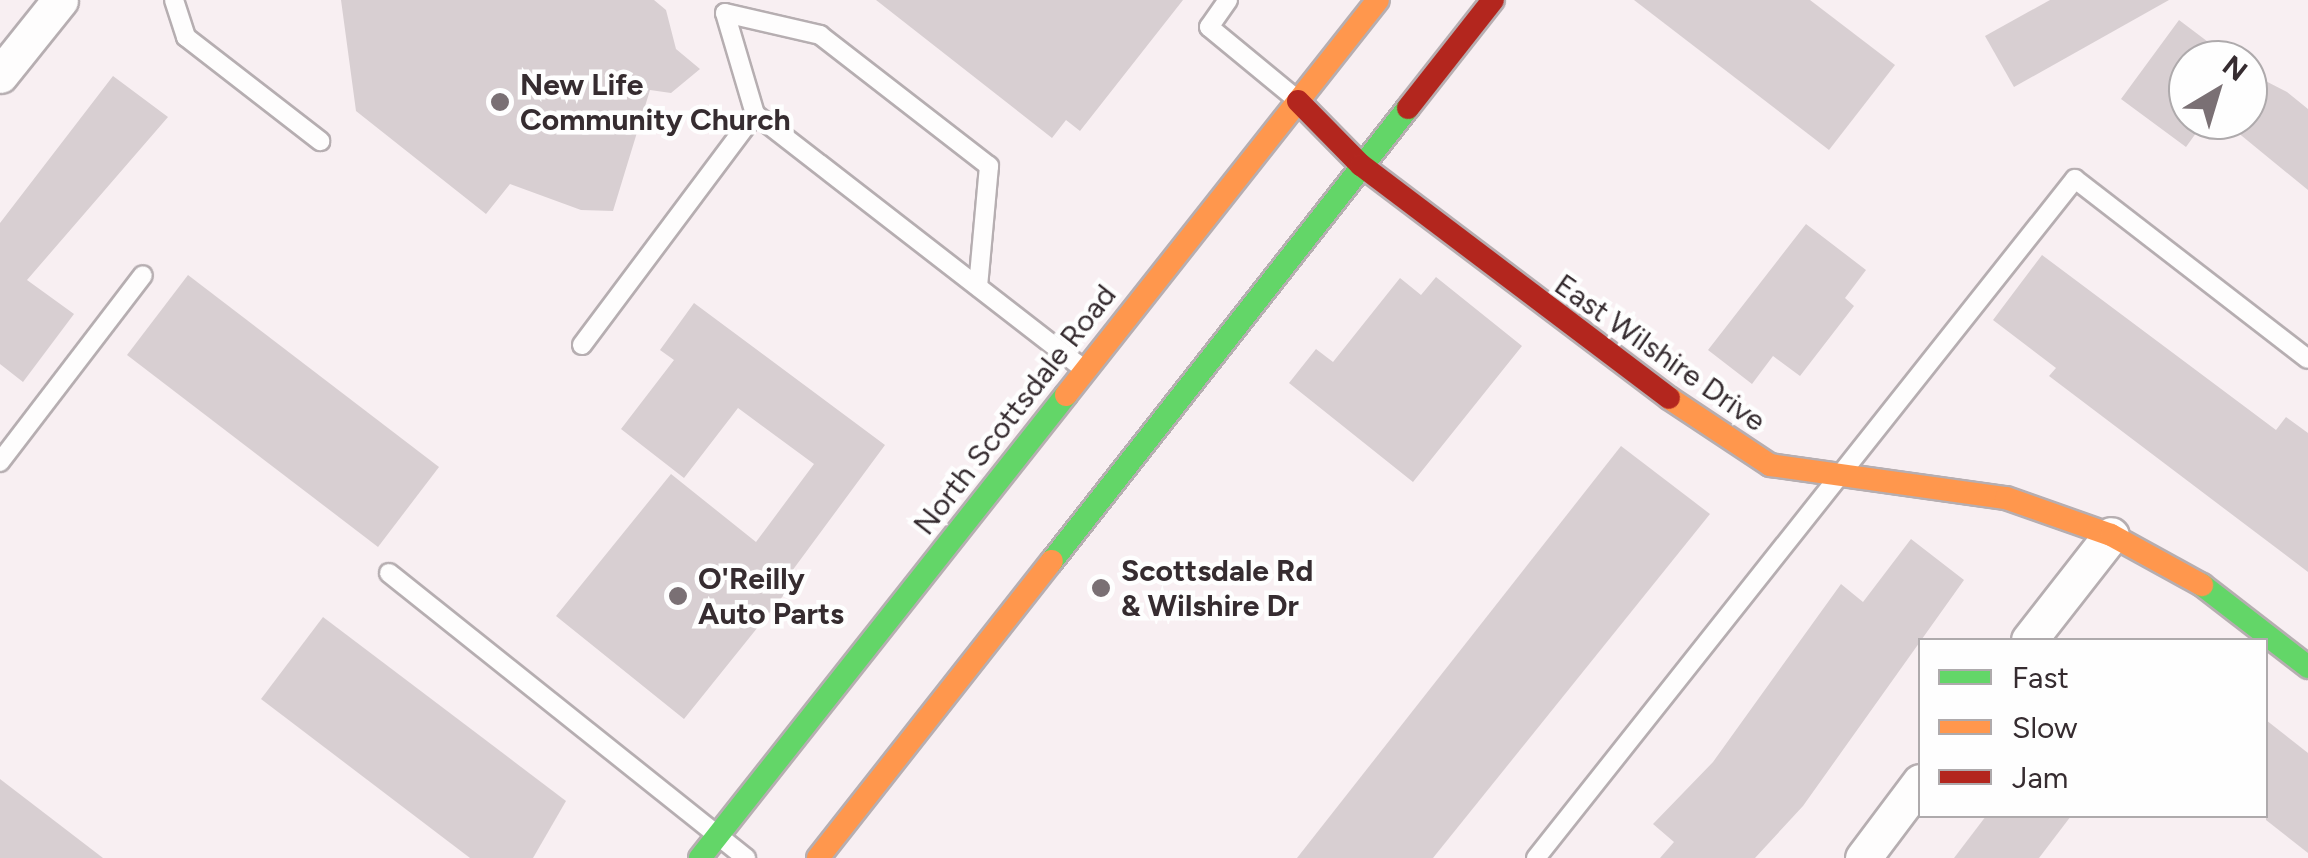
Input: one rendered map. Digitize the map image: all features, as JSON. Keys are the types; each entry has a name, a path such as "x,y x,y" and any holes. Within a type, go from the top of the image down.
{"main road":[{"name":"North Scottsdale Road","path":"700,858 1378,0"},
{"path":"818,858 1493,0"},
{"name":"East Wilshire Drive","path":"1298,101 1361,165 1690,418 1770,465 1833,481 2006,498 2110,535 2181,569 2308,668"}],"street":[{"path":"0,75 60,0"},
{"path":"2032,638 2110,535"},
{"path":"1862,858 1918,785"}],"lane":[{"path":"174,0 186,37 320,141"},
{"path":"1228,0 1209,27 1298,101"},
{"path":"978,287 989,166 820,35 726,13 754,114 978,287 1086,370"},
{"path":"582,344 754,114"},
{"path":"1536,858 2075,178 2308,359"},
{"path":"0,462 143,275"},
{"path":"389,573 746,858"}],"building":[{"name":"New Life Community Church","path":"341,0 654,0 666,10 676,49 700,69 671,93 650,90 613,211 581,210 510,184 486,214 356,111"},
{"path":"876,0 1183,0 1080,131 1066,120 1052,138"},
{"path":"1634,0 1810,0 1895,65 1829,150"},
{"path":"2050,0 2169,0 2014,87 1985,36"},
{"path":"2179,20 2206,40 2168,40 2168,134 2121,99"},
{"path":"113,76 168,117 27,280 74,314 23,382 0,364 0,223"},
{"path":"2268,82 2308,109 2308,190 2247,140 2268,140"},
{"path":"1806,224 1866,270 1845,298 1854,306 1800,376 1773,356 1752,384 1708,350"},
{"path":"2042,255 2276,430 2286,417 2308,433 2308,572 2049,376 2056,368 1993,320"},
{"path":"188,275 439,467 378,547 127,355"},
{"path":"1436,277 1522,346 1413,482 1289,383 1316,349 1333,362 1400,278 1421,295"},
{"path":"694,303 885,445 792,571 799,576 684,719 556,616 671,474 756,542 814,464 738,408 684,478 621,429 674,360 660,350"},
{"path":"1621,446 1710,514 1433,858 1297,858"},
{"path":"1911,539 1964,580 1923,638 1918,638 1918,645 1803,806 1755,858 1660,858 1674,842 1653,824 1713,762 1841,584 1863,602"},
{"path":"323,617 566,801 533,858 470,858 261,699"},
{"path":"2268,722 2308,753 2308,853 2266,820"},
{"path":"0,779 103,858 0,858"},
{"path":"1984,818 2069,818 2039,858 1954,858"}],"traffic: fast":[{"path":"1052,561 1408,108"},
{"path":"700,858 1066,395"},
{"path":"2202,585 2308,667"}],"traffic: slow":[{"path":"1066,395 1378,0"},
{"path":"1669,398 1770,465 2006,498 2111,535 2202,585"},
{"path":"818,858 1052,561"}],"traffic: jam":[{"path":"1408,108 1493,0"},
{"path":"1298,101 1361,165 1669,398"}],"place":[{"name":"New Life Community Church","path":"500,102"},
{"name":"Scottsdale Rd & Wilshire Dr","path":"1101,588"},
{"name":"O'Reilly Auto Parts","path":"678,596"}]}
